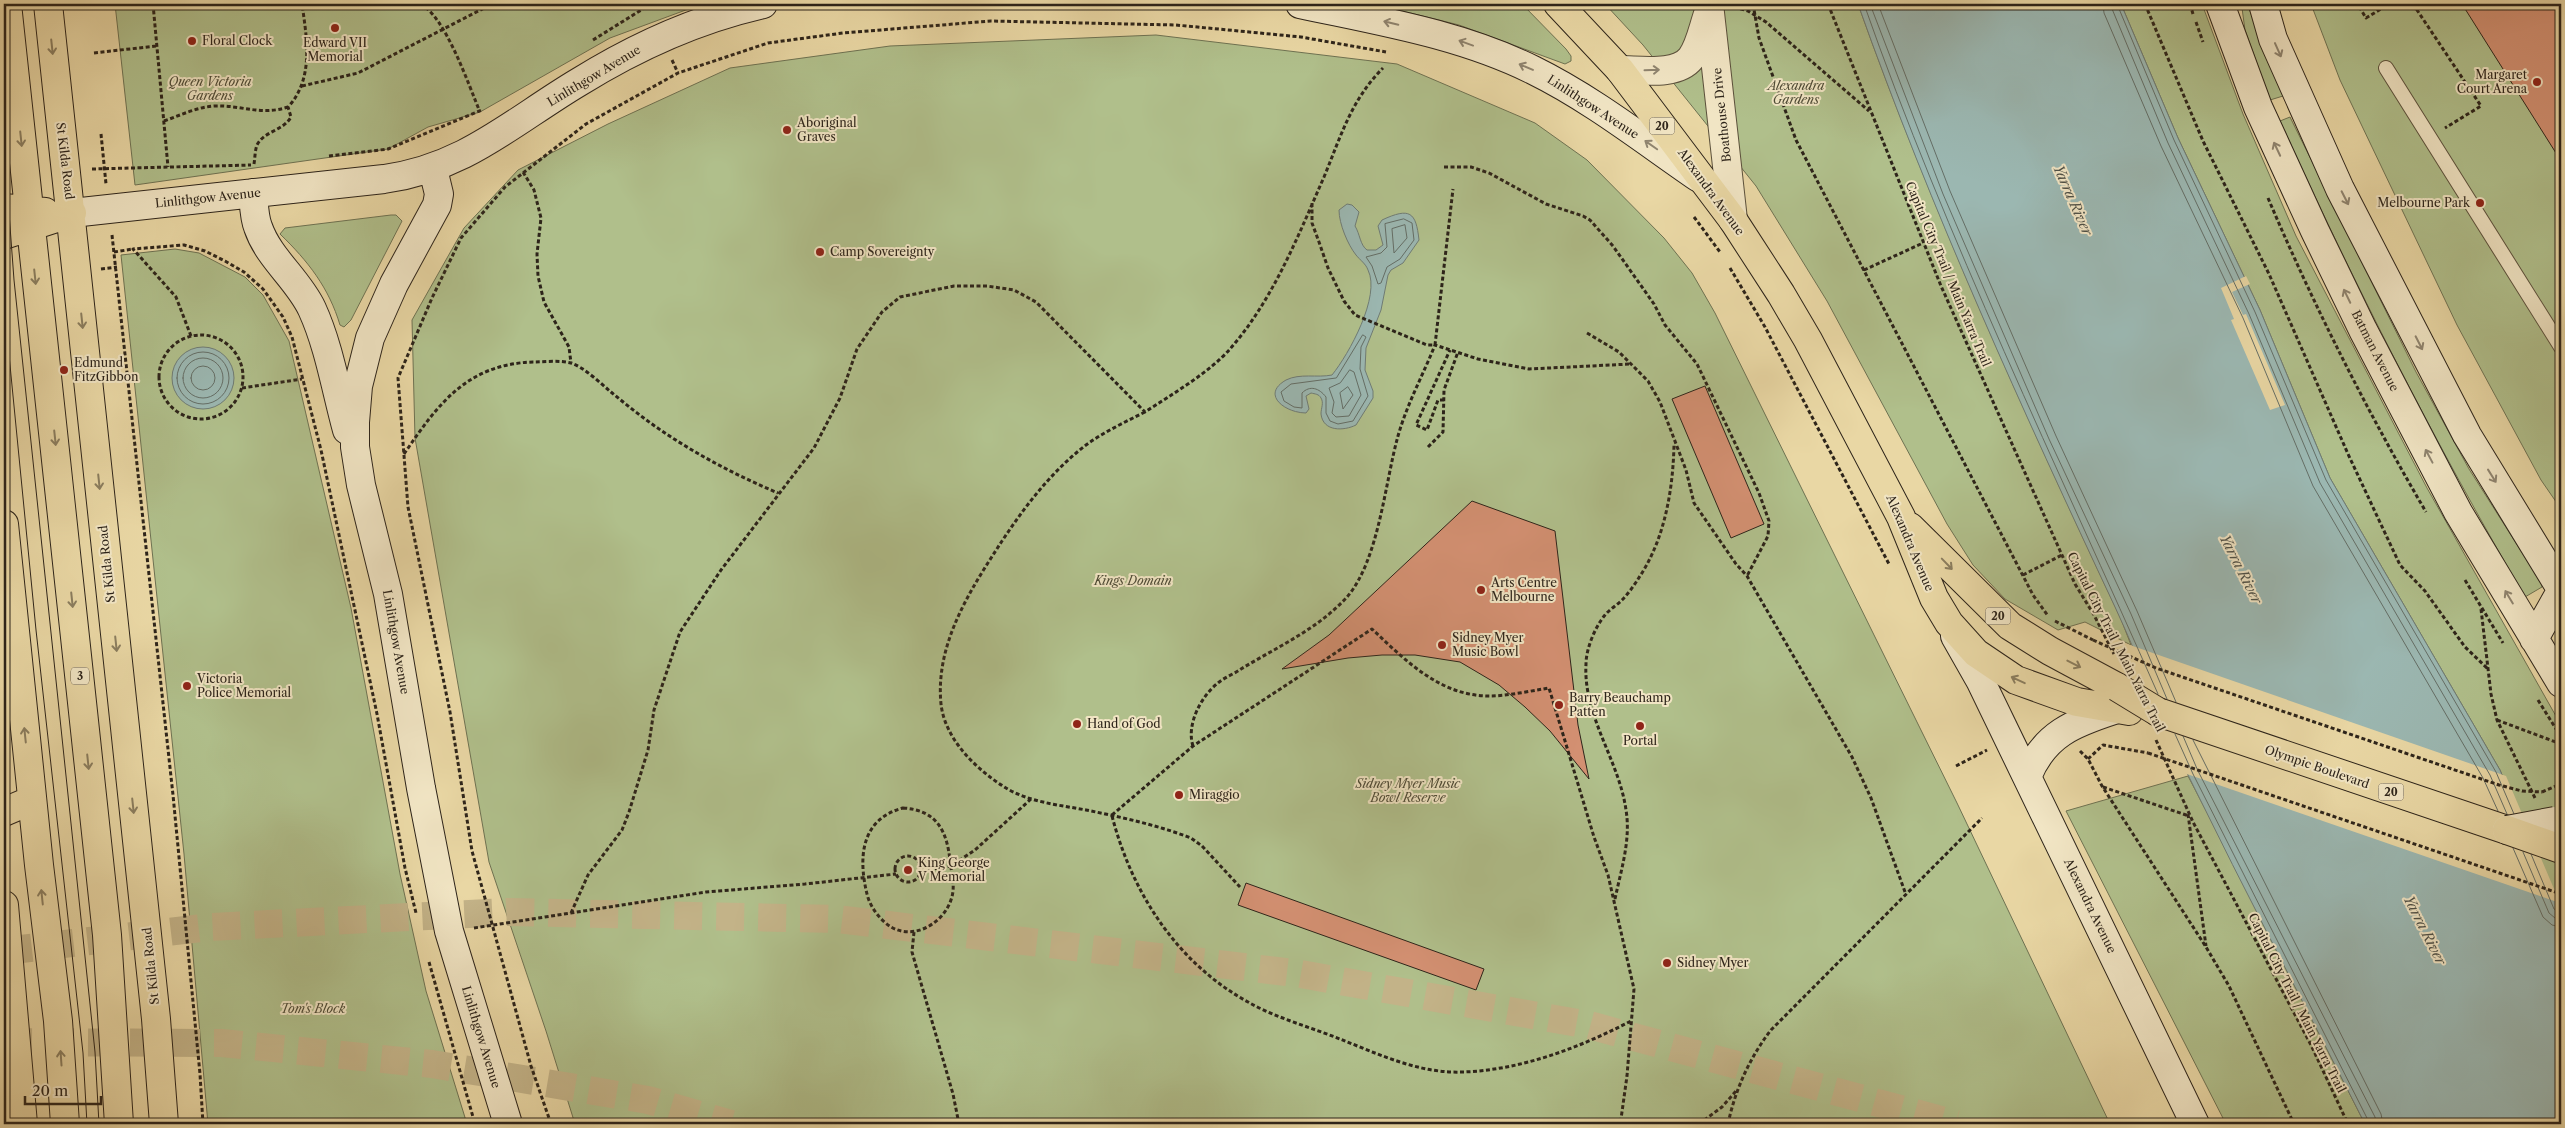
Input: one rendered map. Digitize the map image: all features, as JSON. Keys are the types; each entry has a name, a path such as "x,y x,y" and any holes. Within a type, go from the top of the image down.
{"main road":[{"path":"7,4 21,216"},
{"name":"St Kilda Road","path":"48,4 72,213 156,1019 164,1124"},
{"name":"Alexandra Avenue","path":"1558,4 1620,70 1733,220 1808,340 1901,517 1939,608"},
{"path":"4,235 21,216 72,213"},
{"name":"3","path":"21,216 53,422 107,935 119,1124"},
{"name":"Olympic Boulevard","path":"1901,517 2006,623 2050,651 2120,702 2156,723 2507,830 2561,849"},
{"path":"4,524 32,800 58,1021 65,1124"},
{"name":"Olympic Boulevard","path":"1939,608 1966,644 2008,676 2077,702 2120,702"},
{"path":"4,812 32,800"},
{"path":"4,905 7,965 24,1124"}],"street":[{"name":"Linlithgow Avenue","path":"72,213 406,176 433,168 509,129 576,83 635,50 700,21 763,4"},
{"name":"Linlithgow Avenue","path":"1300,4 1331,8 1455,39 1532,69 1580,96 1704,182"},
{"name":"Batman Avenue","path":"2220,4 2258,107 2323,248 2458,512 2561,683"},
{"path":"2263,4 2273,39 2350,207 2467,435 2561,590 2534,639"},
{"path":"1620,70 1665,70 1684,64 1694,52 1709,7"},
{"name":"Boathouse Drive","path":"1709,7 1733,220"},
{"name":"Linlithgow Avenue","path":"433,168 439,194 437,205 381,311 363,364 355,422 356,458 388,594 421,788 449,931 508,1124"},
{"path":"253,193 257,226 263,239 275,258 295,280 316,318 361,485"},
{"name":"Alexandra Avenue","path":"1939,608 1974,669 2195,1124"},
{"path":"2026,777 2036,758 2063,730 2120,702"},
{"path":"2507,830 2558,820"}],"lane":[{"path":"2386,68 2561,347"}],"path":[{"path":"152,4 168,167"},
{"path":"164,121 201,107 218,106 273,112 288,107 302,86 306,75 307,53 302,4"},
{"path":"420,4 430,10 442,29 453,49 480,112"},
{"path":"430,10 431,4"},
{"path":"302,86 358,73 492,4"},
{"path":"588,44 646,5 658,4"},
{"path":"1754,4 1759,38 1796,140 2046,615 2093,640 2156,668 2499,785 2522,791 2542,792 2561,784"},
{"name":"Capital City Trail / Main Yarra Trail","path":"1828,4 1923,243 2062,556 2114,656"},
{"path":"2145,4 2203,140 2269,274 2348,454 2400,565 2425,591 2466,646 2488,669"},
{"path":"2367,4 2360,8 2366,18 2389,4"},
{"path":"2414,4 2481,106 2430,138"},
{"path":"1709,7 1736,7 1754,14 1773,27 1870,112"},
{"path":"551,1124 530,1066 494,926 472,851 450,712 408,507 398,378 432,298 461,238 505,187 586,124 678,74 768,43 843,33 991,21 1176,25 1301,37 1386,52"},
{"path":"94,53 156,46"},
{"path":"1240,887 1207,851 1191,838 1112,815 1031,799 1007,789 971,760 955,740 945,721 941,704 941,686 948,646 956,618 968,593 1032,497 1087,444 1145,412 1230,350 1254,317 1279,275 1351,110 1369,82 1383,68"},
{"path":"254,164 256,146 260,140 286,125 291,117 288,107"},
{"path":"320,157 388,149 480,112 488,107"},
{"path":"101,134 106,188"},
{"path":"90,169 264,163"},
{"path":"1444,167 1471,167 1489,172 1546,204 1590,220 1613,246 1654,304 1665,325 1697,364 1759,493 1769,521 1768,536 1747,576"},
{"path":"523,172 534,190 541,218 537,254 538,276 544,302 569,347 571,363"},
{"path":"1193,746 1190,736 1194,718 1207,696 1218,683 1307,630 1331,612 1356,585 1376,530 1402,422 1435,345 1452,189"},
{"path":"1312,202 1312,222 1328,268 1344,301 1355,314 1427,345 1435,345 1528,369 1631,364"},
{"path":"1690,211 1725,260 1765,327 1892,569"},
{"path":"113,243 173,795 200,1074 203,1124"},
{"path":"1864,270 1923,243"},
{"path":"114,252 184,245 205,251 244,272 263,289 283,317 292,337 321,450 377,714 405,868 419,923"},
{"path":"133,249 176,297 191,336"},
{"path":"100,269 117,268"},
{"path":"571,913 588,875 622,830 638,787 648,750 654,710 680,632 721,570 814,448 828,424 857,349 866,333 882,312 900,297 927,290 954,286 987,286 1014,290 1036,302 1145,412"},
{"path":"1587,334 1619,352 1648,381 1660,402 1686,470 1694,503 1736,564 1747,576 1852,758 1871,798 1905,892"},
{"path":"206,335 220,339 232,348 240,360 243,374 242,388 235,402 225,412 213,417 200,419 186,416 175,410 166,400 160,388 159,375 162,361 168,350 179,341 191,336 206,335"},
{"path":"1444,400 1438,400 1427,430 1416,425 1450,350"},
{"path":"1428,447 1443,432 1444,390 1458,352"},
{"path":"404,454 432,413 454,390 480,373 504,365 553,361 571,363 668,435 728,469 778,493"},
{"path":"242,388 302,379"},
{"path":"1614,901 1628,831 1626,808 1594,717 1586,664 1597,628 1605,614 1623,599 1641,575 1653,547 1668,506 1673,472 1674,441"},
{"path":"2024,575 2062,556"},
{"path":"2481,607 2488,669 2497,720 2536,800"},
{"path":"1112,815 1193,746 1372,629 1417,671 1452,690 1488,696 1549,688 1614,901 1634,989 1628,1076 1621,1119 1622,1124"},
{"path":"2497,720 2561,744"},
{"name":"Capital City Trail / Main Yarra Trail","path":"2156,723 2193,822 2311,1045 2348,1124"},
{"path":"2294,1124 2229,986 2102,786 2088,759 2104,746 2148,753 2561,894"},
{"path":"1956,766 1987,750"},
{"path":"2102,786 2188,815 2193,822"},
{"path":"922,870 951,866 975,850 1031,799"},
{"path":"2186,806 2206,947"},
{"path":"903,808 925,812 938,822 948,842 952,891 949,903 936,922 926,929 914,932 898,931 876,914 870,903 864,877 863,851 871,828 886,814 903,808"},
{"path":"1112,815 1118,838 1138,889 1165,929 1200,968 1222,986 1250,1003 1380,1055 1422,1068 1451,1072 1504,1068 1590,1042 1631,1021"},
{"path":"1728,1124 1738,1088 1758,1046 1771,1030 1905,892 1982,818"},
{"path":"909,856 920,862 922,870 918,879 910,883 901,880 896,874 898,861 909,856"},
{"path":"449,931 494,926 706,892 896,874"},
{"path":"914,932 912,952 953,1094 959,1124"},
{"path":"428,959 475,1124"},
{"path":"1699,1124 1722,1107 1738,1088"}],"green space":[{"name":"Queen Victoria Gardens","path":"115,4 702,4 610,38 480,112 428,127 388,149 135,185"},
{"path":"1374,4 1522,4 1566,49 1571,56 1571,61 1565,64 1459,25"},
{"name":"Alexandra Gardens","path":"1605,4 1858,4 1917,160 1949,238 2131,645 2085,622 2058,630 2005,599 1973,565 1947,524 1827,301 1756,186 1643,45"},
{"path":"2121,4 2202,4 2243,114 2296,236 2427,488 2561,725 2561,913 2500,770 2330,478 2260,310 2178,138"},
{"name":"Melbourne Park","path":"2311,4 2561,4 2561,509 2541,480 2457,325 2340,80"},
{"path":"2248,6 2283,96 2270,100 2245,30 2242,8"},
{"name":"Kings Domain","path":"1156,35 1397,64 1535,123 1587,160 1664,238 1692,273 1715,313 1957,803 2110,1124 575,1124 489,862 415,438 412,320 464,228 518,170 608,124 730,68 890,46"},
{"path":"2290,117 2416,372 2469,469 2542,584 2542,587 2525,597 2427,422 2366,303 2280,121"},
{"path":"396,215 402,221 351,320 344,327 340,325 324,287 300,254 280,234 285,228"},
{"name":"Tom's Block","path":"175,249 199,253 245,277 263,295 289,341 351,608 400,874 426,991 467,1124 208,1124 184,854 121,255"},
{"path":"2188,776 2365,1124 2226,1124 2066,811"}],"water":[{"name":"Yarra River","path":"1858,4 2121,4 2178,138 2260,310 2330,478 2500,770 2561,913 2561,1124 2365,1124 2179,756 2125,628 2012,384 1979,308 1916,157"},
{"path":"1347,204 1352,205 1359,212 1355,226 1367,250 1376,250 1383,245 1378,226 1382,220 1399,214 1405,213 1413,218 1416,223 1419,240 1403,263 1391,270 1388,275 1381,310 1366,348 1365,370 1373,391 1373,398 1356,425 1340,429 1330,427 1323,420 1321,414 1322,402 1318,395 1311,393 1306,396 1309,409 1306,413 1284,407 1276,397 1275,391 1286,380 1291,378 1332,375 1347,353 1367,309 1371,281 1367,268 1353,251 1347,240 1339,216 1339,210"},
{"path":"203,347 215,349 225,356 232,366 234,378 232,390 225,400 215,407 203,409 191,407 181,400 174,390 172,378 174,366 181,356 191,349"}],"pier":[{"path":"2246,276 2250,284 2232,292 2243,315 2246,314 2285,405 2270,410 2231,320 2234,319 2221,288"},
{"path":"2127,644 2506,776 2560,903 2184,773"}],"building":[{"name":"Margaret Court Arena","path":"2462,4 2561,4 2561,161"},
{"path":"1705,386 1764,524 1731,538 1672,399"},
{"name":"Sidney Myer Music Bowl","path":"1472,501 1555,531 1578,725 1589,779 1550,731 1525,707 1499,685 1460,662 1415,655 1382,655 1348,658 1282,669 1329,635"},
{"path":"1246,883 1484,969 1476,990 1238,905"}],"tunnel":[{"path":"4,951 210,927 508,912 837,919 1295,973 1589,1025 1956,1124"},
{"path":"4,1042 222,1043 432,1064 648,1100 731,1124"}],"tram line":[{"path":"4,145 14,280 95,1052 99,1124"},
{"path":"4,304 36,630 83,1053 87,1124"}],"place":[{"name":"Edward VII Memorial","path":"335,28"},
{"name":"Floral Clock","path":"192,41"},
{"name":"Margaret Court Arena","path":"2537,82"},
{"name":"Aboriginal Graves","path":"787,130"},
{"name":"Melbourne Park","path":"2480,203"},
{"name":"Camp Sovereignty","path":"820,252"},
{"name":"Edmund FitzGibbon","path":"64,370"},
{"name":"Arts Centre Melbourne","path":"1481,590"},
{"name":"Sidney Myer Music Bowl","path":"1442,645"},
{"name":"Victoria Police Memorial","path":"187,686"},
{"name":"Barry Beauchamp Patten","path":"1559,705"},
{"name":"Hand of God","path":"1077,724"},
{"name":"Portal","path":"1640,726"},
{"name":"Miraggio","path":"1179,795"},
{"name":"King George V Memorial","path":"908,870"},
{"name":"Sidney Myer","path":"1667,963"}],"park label":[{"name":"Sidney Myer Music Bowl Reserve","path":"1408,791"}]}
